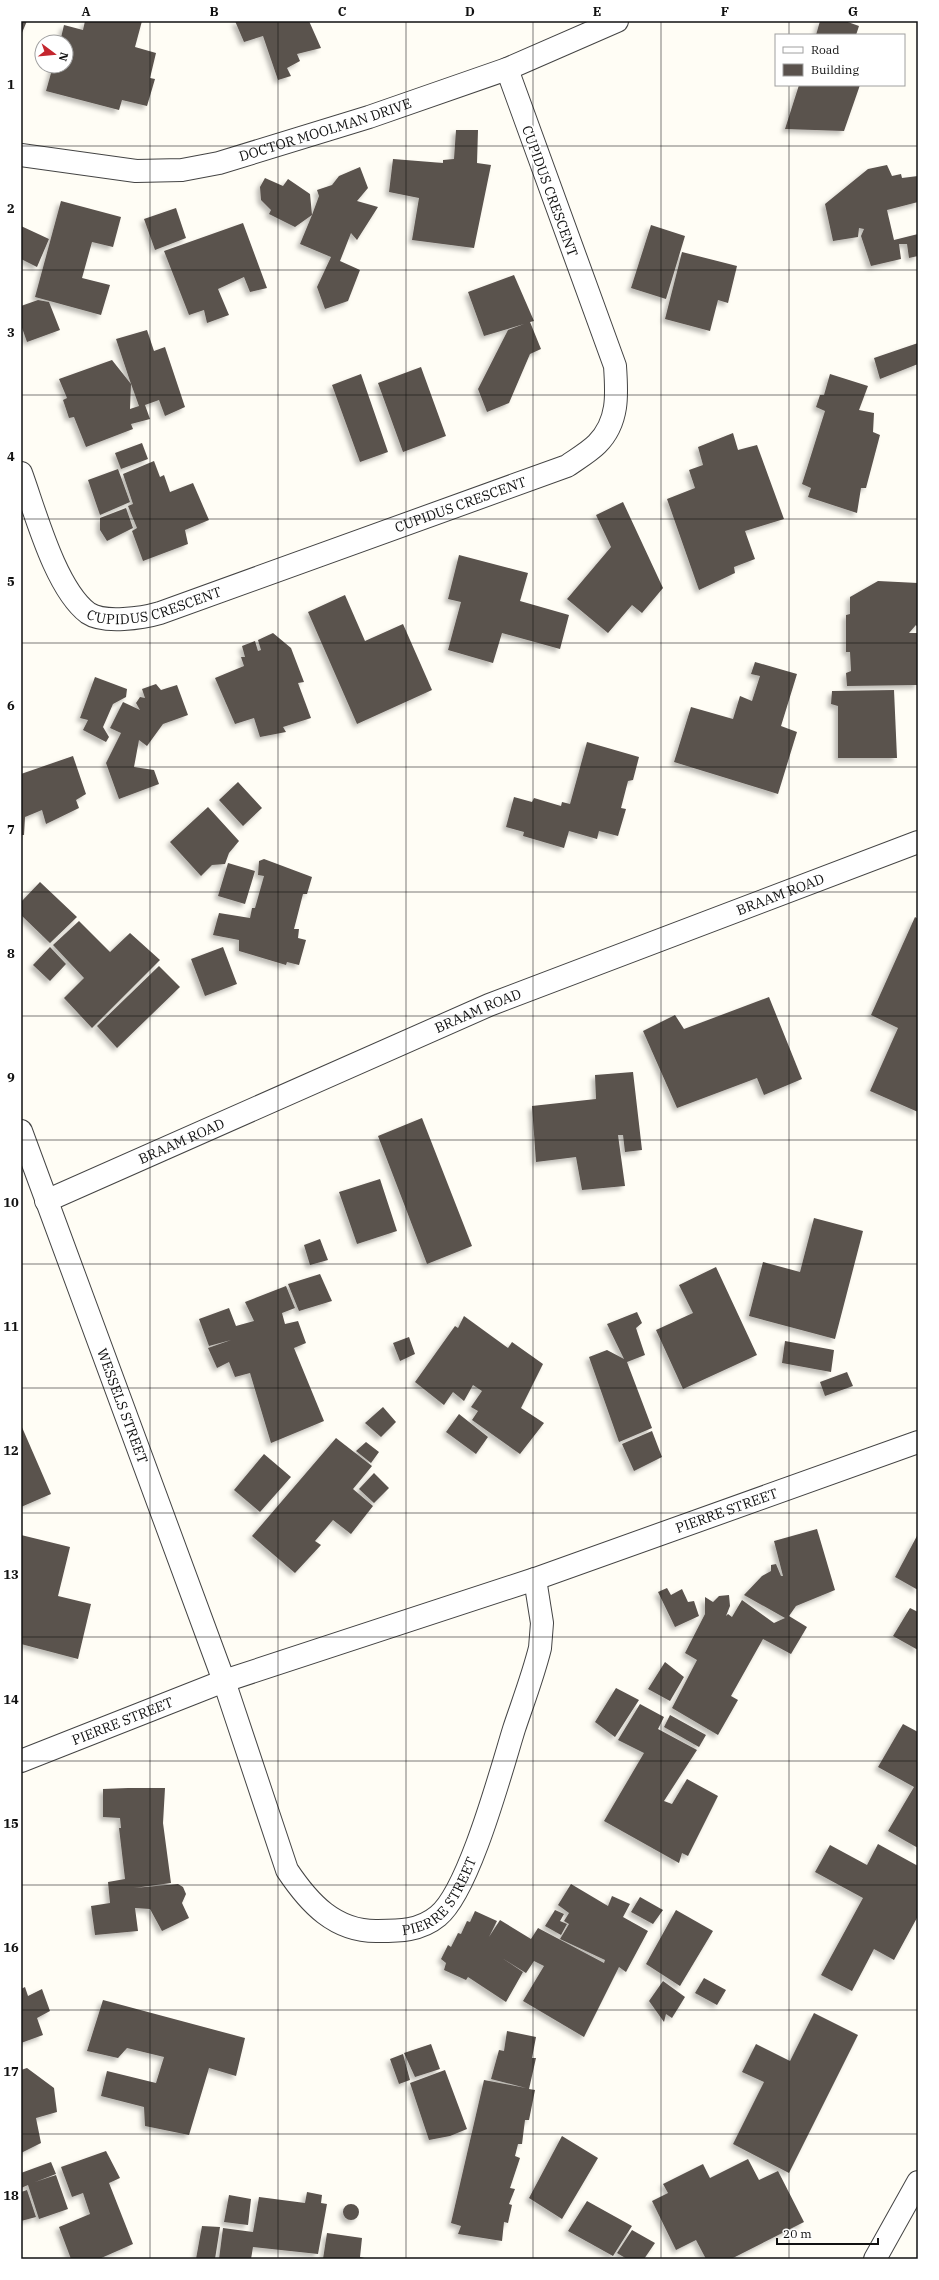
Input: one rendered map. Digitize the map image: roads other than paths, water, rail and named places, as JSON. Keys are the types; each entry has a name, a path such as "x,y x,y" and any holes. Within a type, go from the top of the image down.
{"street":[{"name":"DOCTOR MOOLMAN DRIVE","path":"21,155 136,171 182,170 219,163 369,117 507,69 617,21"},
{"name":"CUPIDUS CRESCENT","path":"21,473 53,561 63,580 76,598 89,613 103,618 142,618 160,613 568,466 598,443 615,416 617,392 615,366 507,69"},
{"name":"BRAAM ROAD","path":"46,1201 489,1004 918,842"},
{"name":"WESSELS STREET","path":"21,1131 224,1681"},
{"name":"PIERRE STREET","path":"21,1761 224,1681 535,1579 918,1442"},
{"name":"PIERRE STREET","path":"224,1681 287,1870 302,1892 343,1926 366,1931 416,1928 439,1916 457,1893 484,1824 540,1648 542,1623 535,1579"},
{"path":"874,2259 918,2182"}]}
